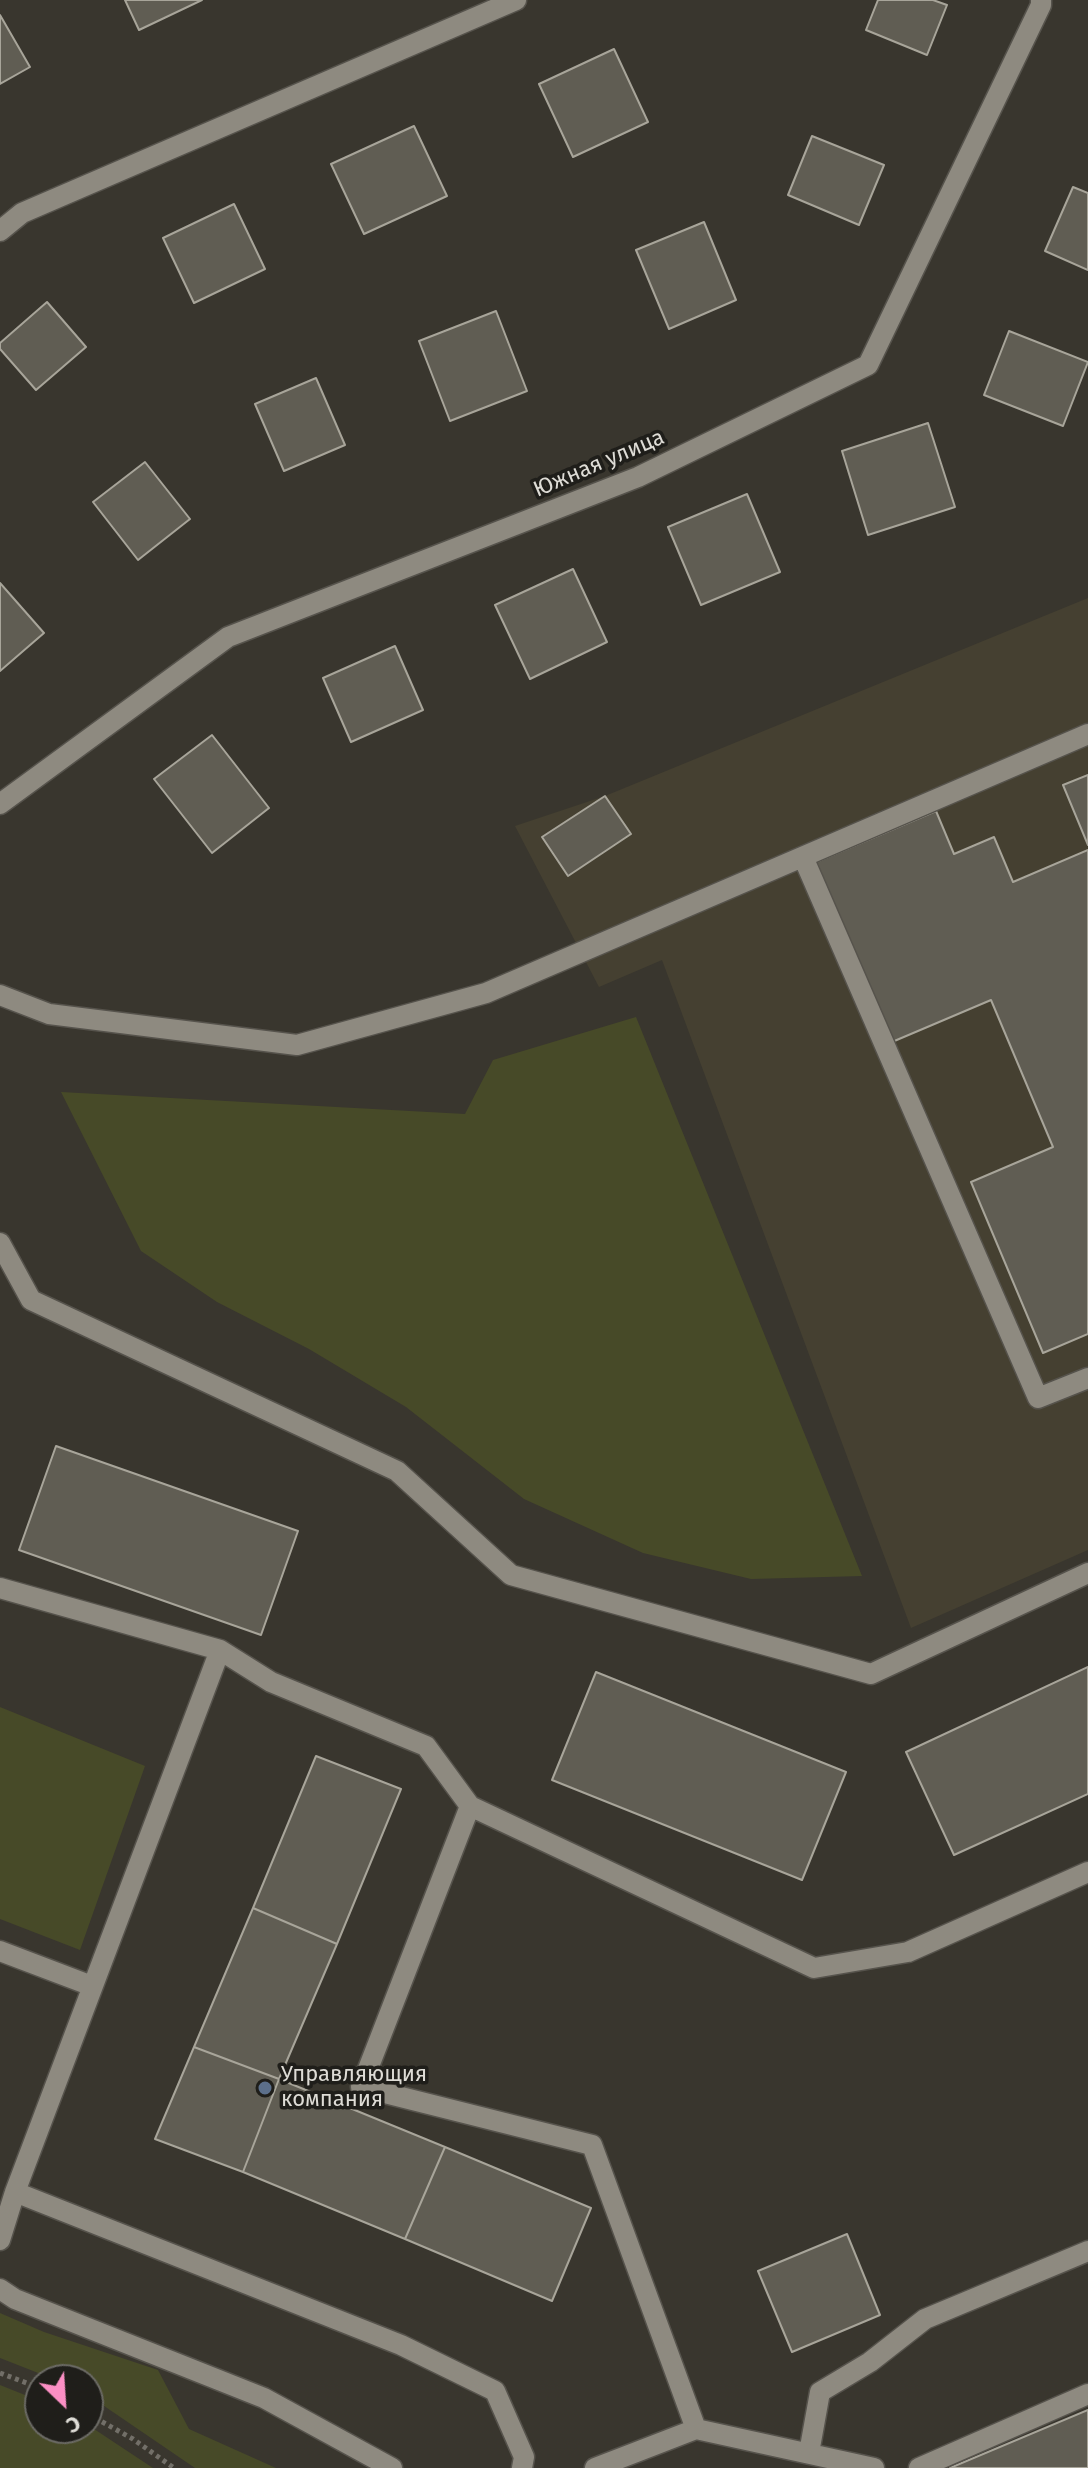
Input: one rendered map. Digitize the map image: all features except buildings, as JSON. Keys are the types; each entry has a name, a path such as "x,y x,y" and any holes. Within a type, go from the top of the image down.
{"street":[{"path":"0,231 22,213 516,0"},
{"name":"Южная улица","path":"0,804 228,637 638,477 868,365 1041,0"},
{"path":"0,995 49,1014 297,1045 486,993 1088,734"},
{"path":"803,857 1038,1398 1088,1378"},
{"path":"0,1243 31,1300 397,1471 511,1575 871,1674 1088,1573"},
{"path":"0,1588 220,1650 271,1682 426,1746 470,1806 814,1968 908,1952 1088,1872"},
{"path":"0,2240 15,2192 220,1650"},
{"path":"470,1806 361,2087 592,2145 696,2429"},
{"path":"0,1951 92,1986"},
{"path":"15,2192 401,2345 495,2391 524,2457 522,2468"},
{"path":"809,2453 820,2392 870,2362 925,2319 1088,2251"},
{"path":"0,2289 15,2299 264,2398 392,2468"},
{"path":"919,2468 1088,2394"},
{"path":"595,2468 696,2429 874,2468"}],"path":[{"path":"0,2373 24,2382"},
{"path":"104,2423 174,2468"}],"shaded area":[{"path":"1088,598 1088,1550 911,1628 662,960 599,987 515,826 605,796"}],"green space":[{"path":"636,1017 862,1576 751,1579 643,1553 524,1499 406,1407 309,1349 217,1302 141,1251 61,1092 465,1114 493,1060"},
{"path":"0,1707 145,1766 80,1950 0,1919"},
{"path":"0,2313 44,2332 158,2370 189,2429 276,2468 195,2468 104,2406 104,2364 24,2364 24,2367 0,2358"},
{"path":"0,2385 24,2395 24,2444 104,2444 104,2436 153,2468 0,2468"}],"place":[{"name":"Управляющия компания","path":"265,2088"}]}
